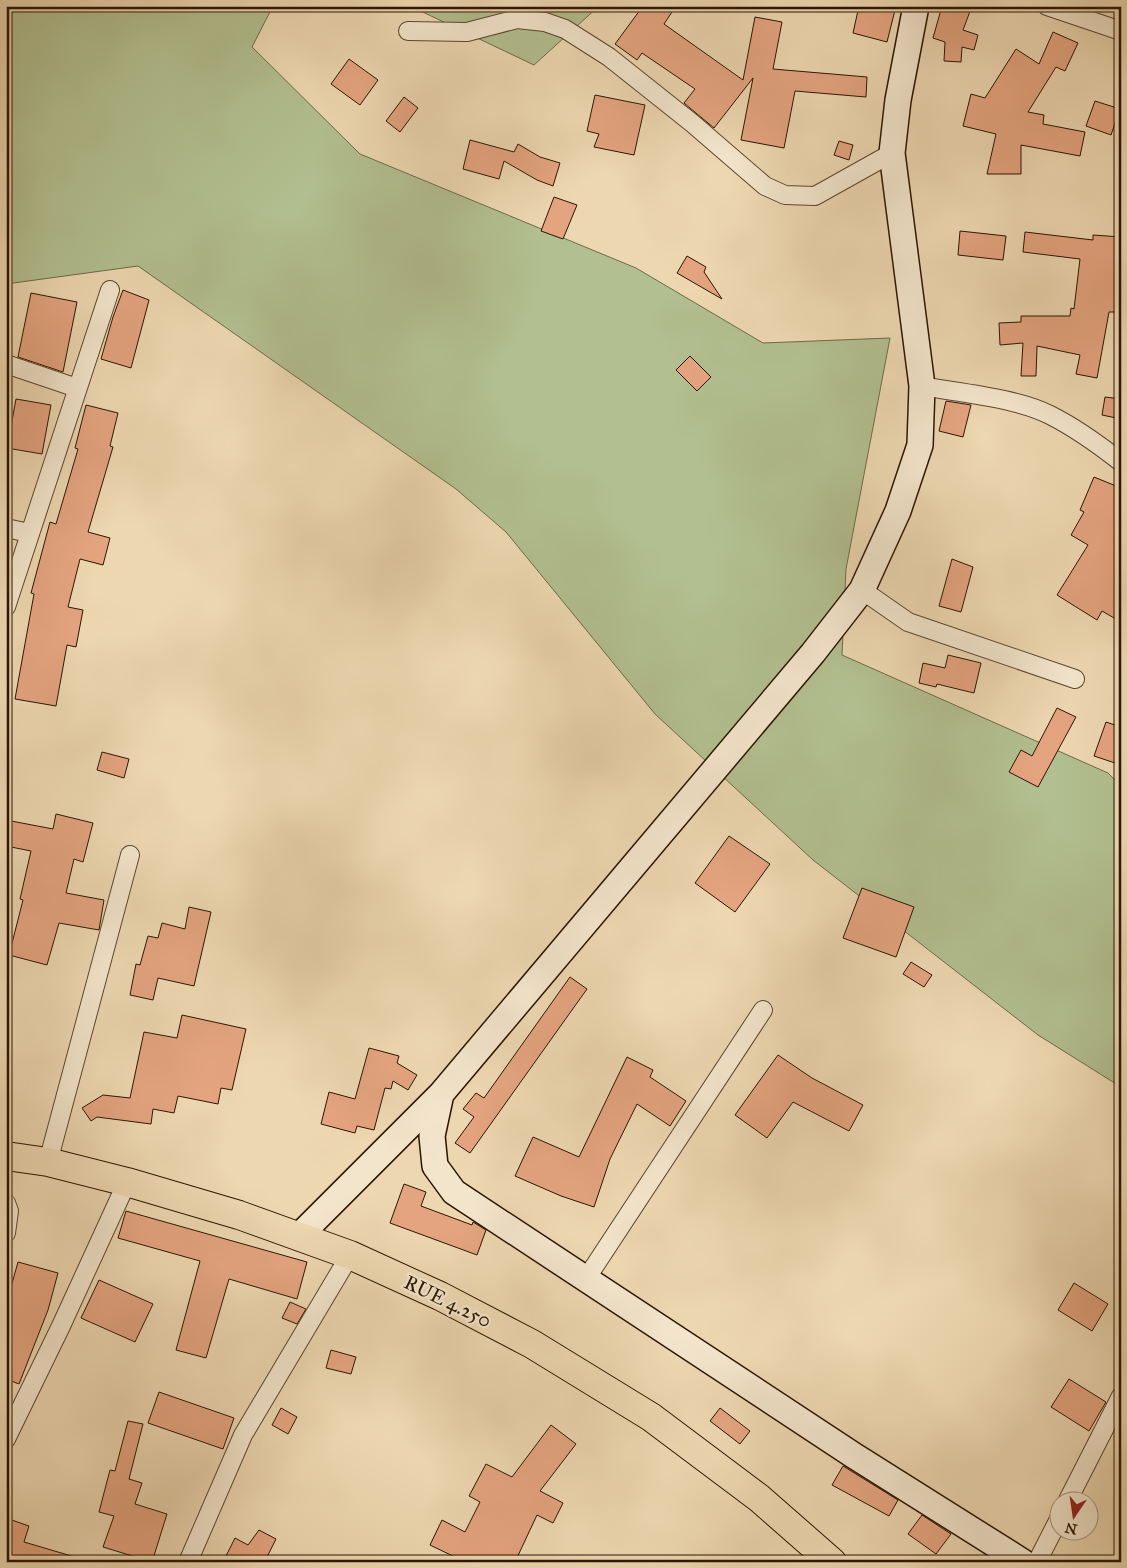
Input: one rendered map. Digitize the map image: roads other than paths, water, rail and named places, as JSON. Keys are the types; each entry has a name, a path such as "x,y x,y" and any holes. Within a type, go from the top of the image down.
{"main road":[{"name":"RUE 4.250","path":"6,1156 48,1162 127,1182 239,1215 350,1255 440,1296 532,1344 651,1417 759,1498 832,1562"}],"street":[{"path":"299,1236 441,1094 813,654 862,590 898,511 920,444 922,386 892,153 898,100 916,6"},
{"path":"1047,6 1121,31"},
{"path":"408,31 468,32 518,19 545,22 565,29 609,57 692,123 765,186 785,195 815,196 892,153"},
{"path":"6,607 110,290"},
{"path":"6,364 77,388"},
{"path":"922,386 1020,405 1049,414 1089,437 1121,462"},
{"path":"6,528 29,533"},
{"path":"862,590 908,622 1075,679"},
{"path":"48,1162 130,855"},
{"path":"586,1279 763,1010"},
{"path":"441,1094 432,1136 435,1166 454,1192 845,1450 1023,1562"},
{"path":"6,1438 61,1326 127,1182"},
{"path":"6,1203 9,1210 6,1233"},
{"path":"188,1562 243,1435 350,1255"},
{"path":"1073,1490 1121,1396"},
{"path":"1037,1562 1050,1537"}]}
